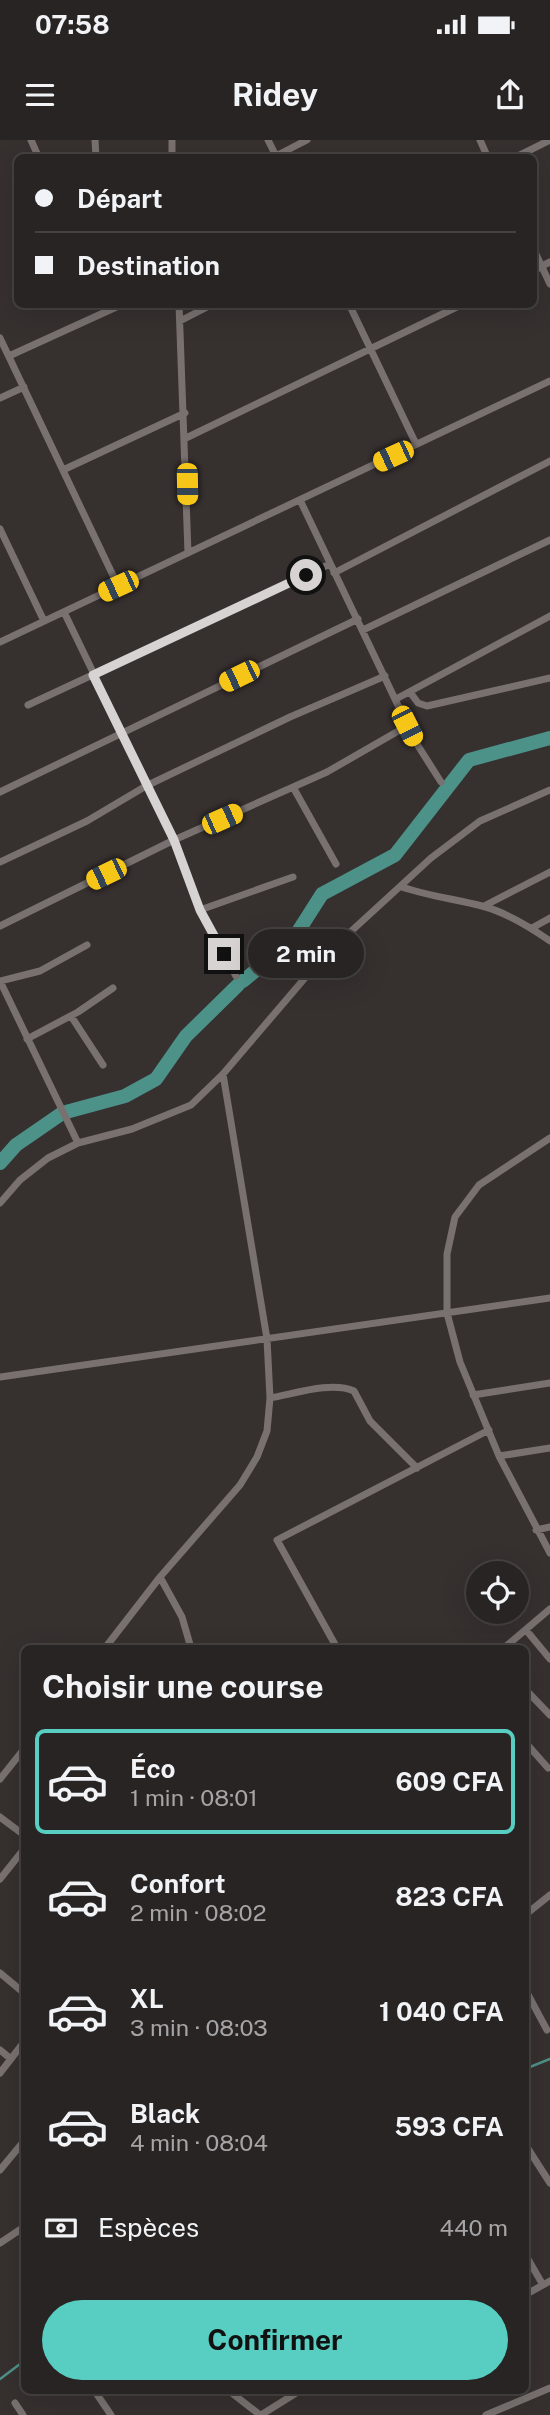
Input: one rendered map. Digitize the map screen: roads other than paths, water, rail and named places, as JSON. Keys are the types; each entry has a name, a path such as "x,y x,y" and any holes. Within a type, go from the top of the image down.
{"street":[{"path":"281,154 307,140"},
{"path":"522,154 550,140"},
{"path":"550,262 538,268 550,284"},
{"path":"9,356 107,308"},
{"path":"180,308 188,553"},
{"path":"180,321 206,308"},
{"path":"351,308 416,444"},
{"path":"186,438 455,308"},
{"path":"0,338 118,586"},
{"path":"0,642 550,381"},
{"path":"0,398 24,387"},
{"path":"63,470 185,413"},
{"path":"334,573 550,461"},
{"path":"300,500 407,726 441,782"},
{"path":"0,528 44,621"},
{"path":"363,630 550,540"},
{"path":"28,705 330,564"},
{"path":"64,612 174,840 200,910 236,976"},
{"path":"396,699 550,616"},
{"path":"0,792 358,619"},
{"path":"0,862 87,821 146,786 290,716 385,676"},
{"path":"410,692 418,703 427,706 550,678"},
{"path":"0,926 174,840 293,788 407,726"},
{"path":"293,788 337,864"},
{"path":"0,1203 20,1180 48,1158 78,1143 132,1129 191,1105 223,1074 322,958 432,858 480,821 550,790"},
{"path":"484,906 550,872"},
{"path":"200,910 293,877"},
{"path":"402,887 432,897 484,906 532,929 550,941"},
{"path":"532,929 550,918"},
{"path":"78,1143 0,981 40,971 87,946"},
{"path":"27,1039 71,1016 113,988"},
{"path":"71,1016 103,1065"},
{"path":"107,1645 160,1577 240,1485 257,1457 267,1431 270,1398 267,1339 223,1074"},
{"path":"550,1138 479,1185 455,1217 447,1254 447,1313 460,1362 499,1456 550,1553"},
{"path":"0,1377 550,1298"},
{"path":"473,1395 550,1383"},
{"path":"270,1398 322,1389 347,1388 354,1391 370,1421 417,1468"},
{"path":"335,1645 277,1540 489,1430"},
{"path":"499,1456 550,1448"},
{"path":"536,1530 550,1527"},
{"path":"160,1577 182,1617 190,1645"},
{"path":"508,1645 550,1609"},
{"path":"526,1630 550,1659"},
{"path":"529,1693 550,1715"},
{"path":"529,1747 548,1768"},
{"path":"0,1779 21,1753"},
{"path":"0,1817 21,1833"},
{"path":"0,1879 21,1853"},
{"path":"529,1912 550,1895"},
{"path":"0,1973 21,1990"},
{"path":"529,1996 547,2030"},
{"path":"0,2073 21,2046"},
{"path":"0,2050 11,2059"},
{"path":"0,2170 21,2145"},
{"path":"529,2150 550,2183"},
{"path":"0,2243 21,2229"},
{"path":"529,2259 547,2283 529,2293"},
{"path":"486,2415 550,2388"},
{"path":"97,2394 111,2415"},
{"path":"233,2394 261,2415 295,2394"},
{"path":"15,2403 23,2415"}],"waterway":[{"path":"243,981 294,938 322,894 395,855 469,760 550,738"},
{"path":"66,1112 125,1096 156,1079 186,1036 238,985"},
{"path":"0,1163 16,1145 61,1114"},
{"path":"529,2067 550,2059"},
{"path":"0,2379 21,2363"}]}
